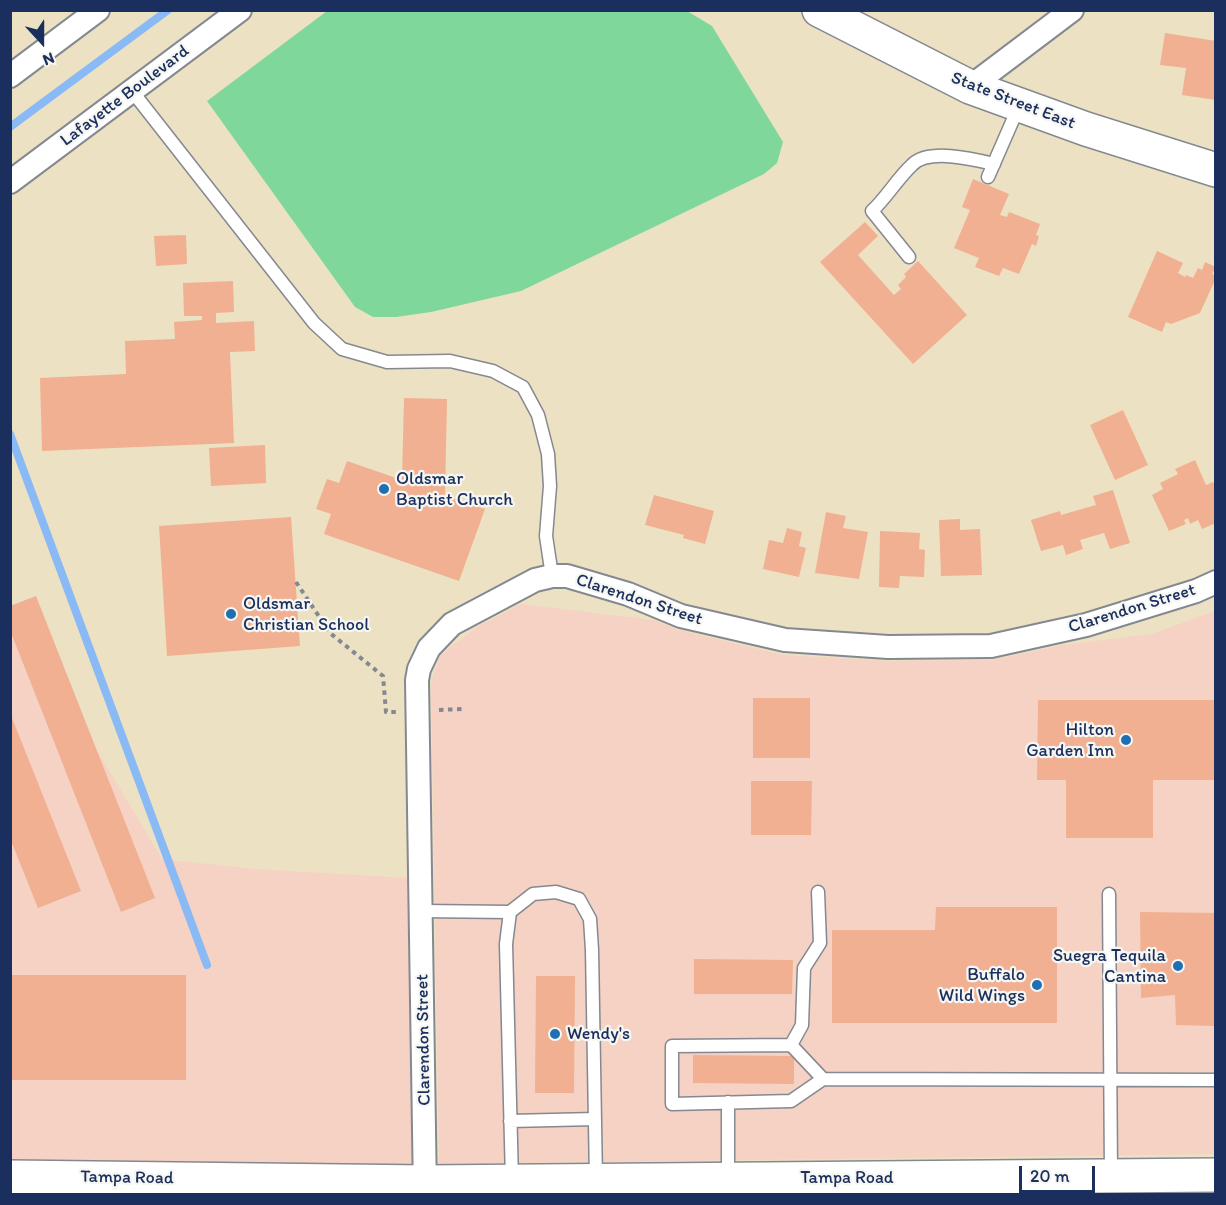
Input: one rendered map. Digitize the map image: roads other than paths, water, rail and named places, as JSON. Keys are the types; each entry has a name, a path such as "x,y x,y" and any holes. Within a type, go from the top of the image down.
{"main road":[{"name":"State Street East","path":"819,10 970,87 1086,129 1215,170"},
{"name":"Tampa Road","path":"10,1177 426,1188 512,1181 1215,1175"}],"street":[{"path":"10,75 98,10"},
{"name":"Lafayette Boulevard","path":"10,182 240,10"},
{"path":"970,87 1072,10"},
{"name":"Clarendon Street","path":"426,1188 417,680 419,669 429,648 452,624 535,580 552,576 567,576 628,594 681,616 785,640 888,646 991,646 1086,625 1196,591 1215,582"}],"lane":[{"path":"132,91 314,323 342,349 387,362 450,361 493,371 523,387 538,415 548,454 550,486 546,536 552,576"},
{"path":"988,177 1020,105"},
{"path":"909,257 872,211 913,163 932,157 963,157 994,164"},
{"path":"421,911 510,912 533,894 556,892 579,899 590,919 596,1180"},
{"path":"791,1045 802,1025 804,968 820,943 818,892"},
{"path":"1109,894 1112,1176"},
{"path":"510,912 506,944 512,1181"},
{"path":"823,1079 791,1045 672,1046 672,1104 791,1101 823,1079 1215,1080"},
{"path":"728,1102 728,1179"},
{"path":"510,1121 595,1119"}],"waterway":[{"path":"10,127 168,10"},
{"path":"10,434 207,965"}],"place":[{"name":"Oldsmar Baptist Church","path":"384,489"},
{"name":"Oldsmar Christian School","path":"231,614"},
{"name":"Hilton Garden Inn","path":"1126,740"},
{"name":"Suegra Tequila Cantina","path":"1178,966"},
{"name":"Buffalo Wild Wings","path":"1037,985"},
{"name":"Wendy's","path":"555,1034"}]}
